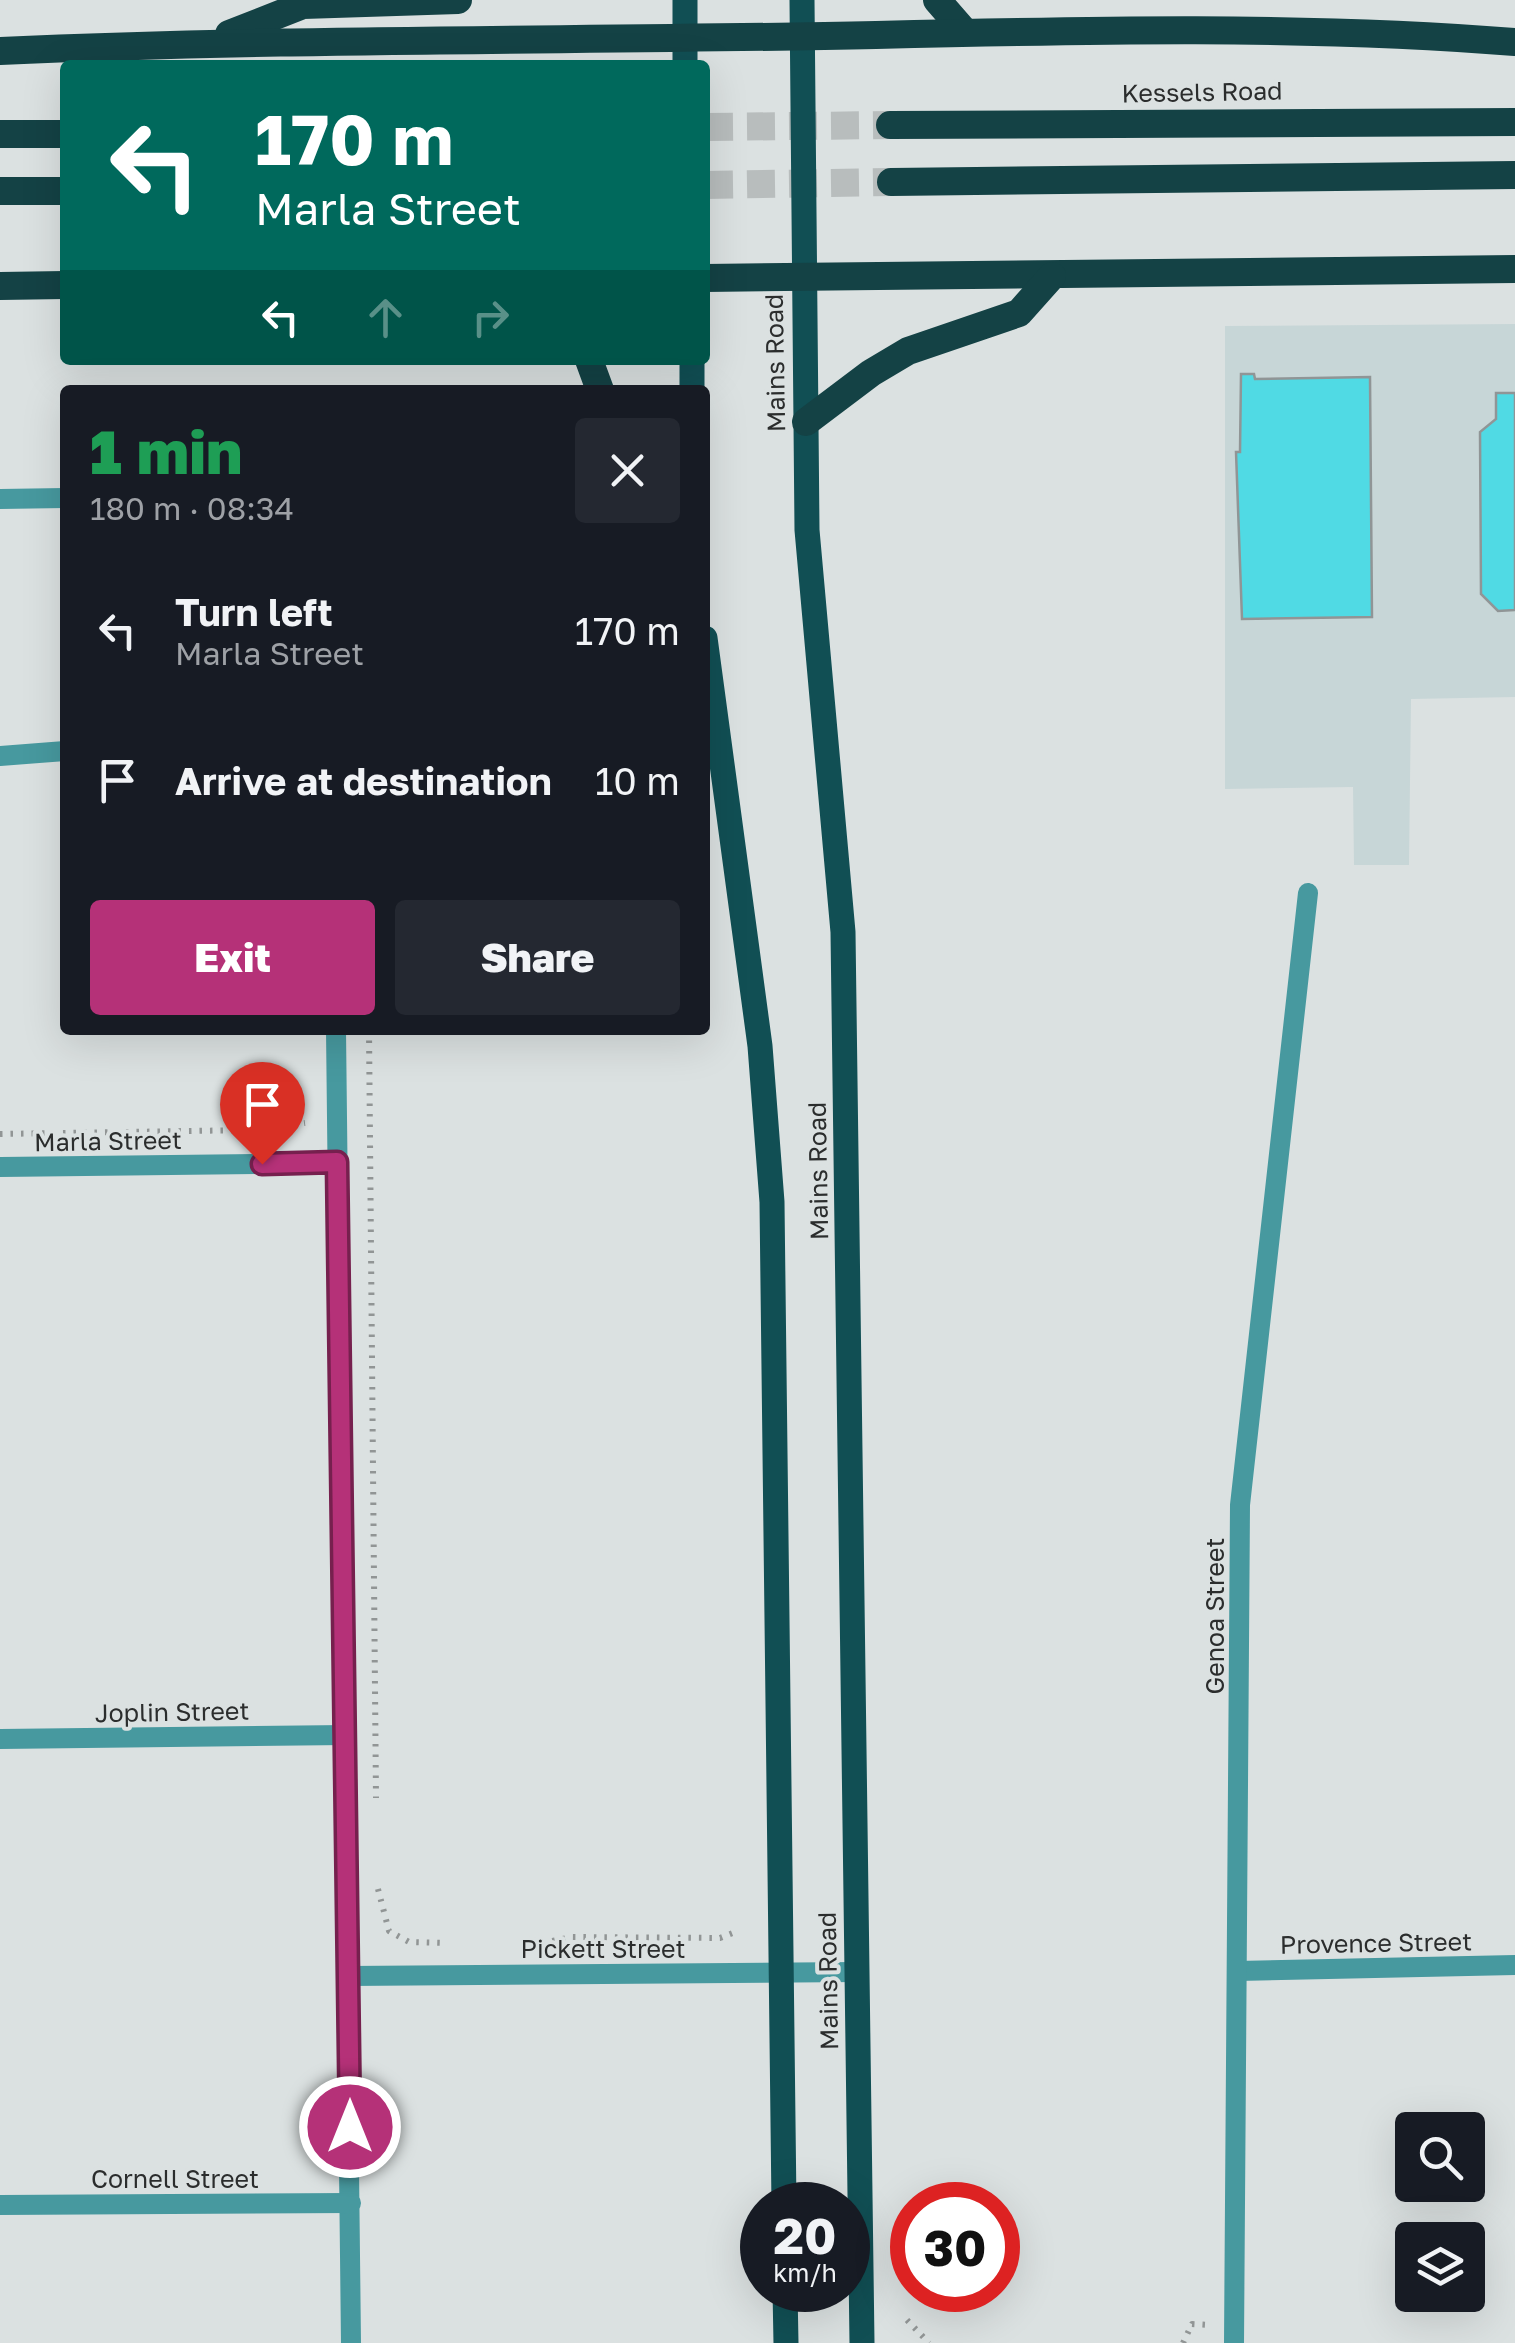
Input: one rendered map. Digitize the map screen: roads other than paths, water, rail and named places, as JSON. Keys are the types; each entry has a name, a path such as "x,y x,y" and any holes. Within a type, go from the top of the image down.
{"highway":[{"path":"208,42 302,5 458,0"},
{"path":"937,0 963,30"},
{"path":"0,51 208,42 963,30 1413,34 1515,42"},
{"name":"Kessels Road","path":"890,125 1515,122"},
{"path":"0,134 60,134"},
{"path":"891,182 1515,176"},
{"path":"0,191 60,191"},
{"path":"710,278 1515,269"},
{"path":"806,422 871,372 908,351 1018,313 1052,276"},
{"path":"0,286 60,285"}],"main road":[{"path":"685,0 685,60"},
{"name":"Mains Road","path":"802,0 803,278 814,633 844,932 862,2343"},
{"name":"Mains Road","path":"710,677 768,1126 784,2182"},
{"path":"785,2312 786,2343"}],"street":[{"path":"0,499 60,498"},
{"path":"0,756 60,751"},
{"name":"Genoa Street","path":"1234,2343 1242,1485 1308,893"},
{"path":"336,1035 350,2343"},
{"name":"Marla Street","path":"0,1167 337,1162"},
{"name":"Joplin Street","path":"0,1739 346,1735"},
{"name":"Provence Street","path":"1237,1971 1515,1964"},
{"name":"Pickett Street","path":"348,1976 858,1972"},
{"name":"Cornell Street","path":"0,2206 351,2202"}],"tunnel":[{"path":"710,127 890,125"},
{"path":"710,185 891,182"}]}
